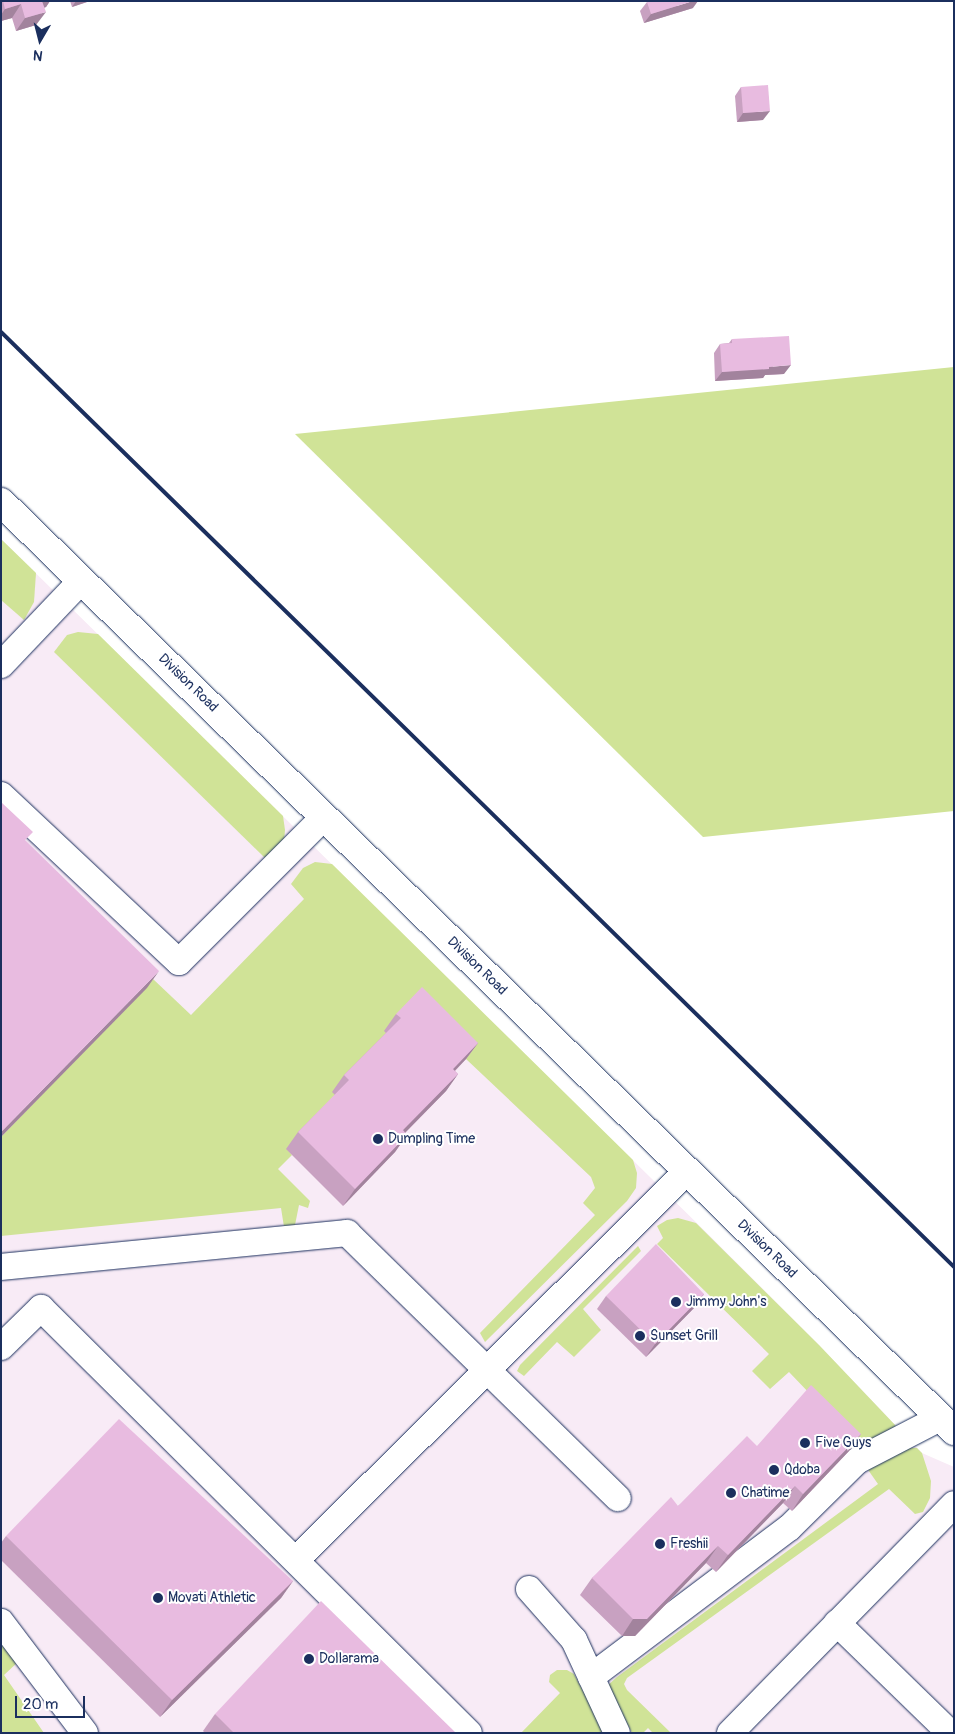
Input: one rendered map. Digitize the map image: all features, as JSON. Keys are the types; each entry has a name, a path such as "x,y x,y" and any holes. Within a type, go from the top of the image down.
{"main road":[{"name":"Division Road","path":"4,510 82,580 947,1425"}],"lane":[{"path":"1,665 82,580"},
{"path":"1,796 179,962 324,817"},
{"path":"296,1560 687,1171"},
{"path":"1,1267 347,1233 618,1498"},
{"path":"1,1347 41,1308 468,1733"},
{"path":"591,1677 789,1528 857,1461 947,1425"},
{"path":"730,1733 954,1504"},
{"path":"529,1589 574,1640 617,1733"},
{"path":"1,1622 84,1733"},
{"path":"837,1623 950,1733"}],"shaded area":[{"path":"1,539 709,1235 819,1345 922,1453 954,1467 954,1733 1,1733"}],"green space":[{"path":"954,367 954,811 703,837 295,434"},
{"path":"1,539 36,573 34,602 24,620 1,600"},
{"path":"78,632 98,634 283,816 284,841 265,858 54,652 67,635"},
{"path":"315,862 332,864 633,1160 637,1173 636,1188 627,1201 485,1342 480,1333 595,1215 583,1203 595,1188 591,1177 466,1059 389,1035 337,1097 287,1149 292,1155 278,1169 310,1201 308,1208 299,1205 295,1225 284,1227 281,1208 1,1236 1,1137 153,979 191,1015 304,899 291,884 303,868"},
{"path":"678,1218 696,1223 819,1345 896,1426 862,1445 858,1441 849,1443 837,1422 789,1372 770,1389 752,1371 769,1354 657,1244 663,1238 657,1226 667,1220"},
{"path":"638,1246 641,1251 583,1309 601,1330 574,1357 557,1342 524,1376 517,1371 520,1365"},
{"path":"901,1447 917,1448 922,1453 931,1481 930,1498 923,1512 915,1514 889,1489 627,1678 624,1684 627,1690 671,1733 653,1733 648,1728 643,1733 632,1733 607,1686 878,1484 866,1467"},
{"path":"1,1639 18,1662 4,1675 44,1733 1,1733"},
{"path":"557,1670 567,1670 574,1674 606,1733 521,1733 560,1693 549,1682 550,1675"}],"building":[{"path":"3,1 42,1 46,12 25,18 21,4 5,9"},
{"path":"693,1 651,14 647,2"},
{"path":"768,85 770,111 743,113 741,87"},
{"path":"789,336 791,365 769,367 769,369 722,372 720,344 732,343 732,339"},
{"path":"1,802 33,832 25,840 159,971 1,1132"},
{"path":"422,987 478,1043 453,1069 458,1074 403,1130 407,1135 355,1189 298,1132 349,1080 344,1075 401,1018 396,1014"},
{"path":"656,1244 704,1294 655,1344 606,1296"},
{"path":"811,1385 861,1434 803,1494 795,1486 728,1555 718,1546 647,1619 633,1619 592,1578 671,1497 678,1506 747,1436 757,1446"},
{"path":"119,1419 293,1581 172,1700 6,1536"},
{"path":"321,1601 456,1733 234,1733 215,1714"}],"railway":[{"path":"1,332 954,1267"}],"place":[{"name":"Dumpling Time","path":"378,1139"},
{"name":"Jimmy John's","path":"676,1302"},
{"name":"Sunset Grill","path":"640,1336"},
{"name":"Five Guys","path":"805,1443"},
{"name":"Qdoba","path":"774,1470"},
{"name":"Chatime","path":"731,1493"},
{"name":"Freshii","path":"660,1544"},
{"name":"Movati Athletic","path":"158,1598"},
{"name":"Dollarama","path":"309,1659"}]}
